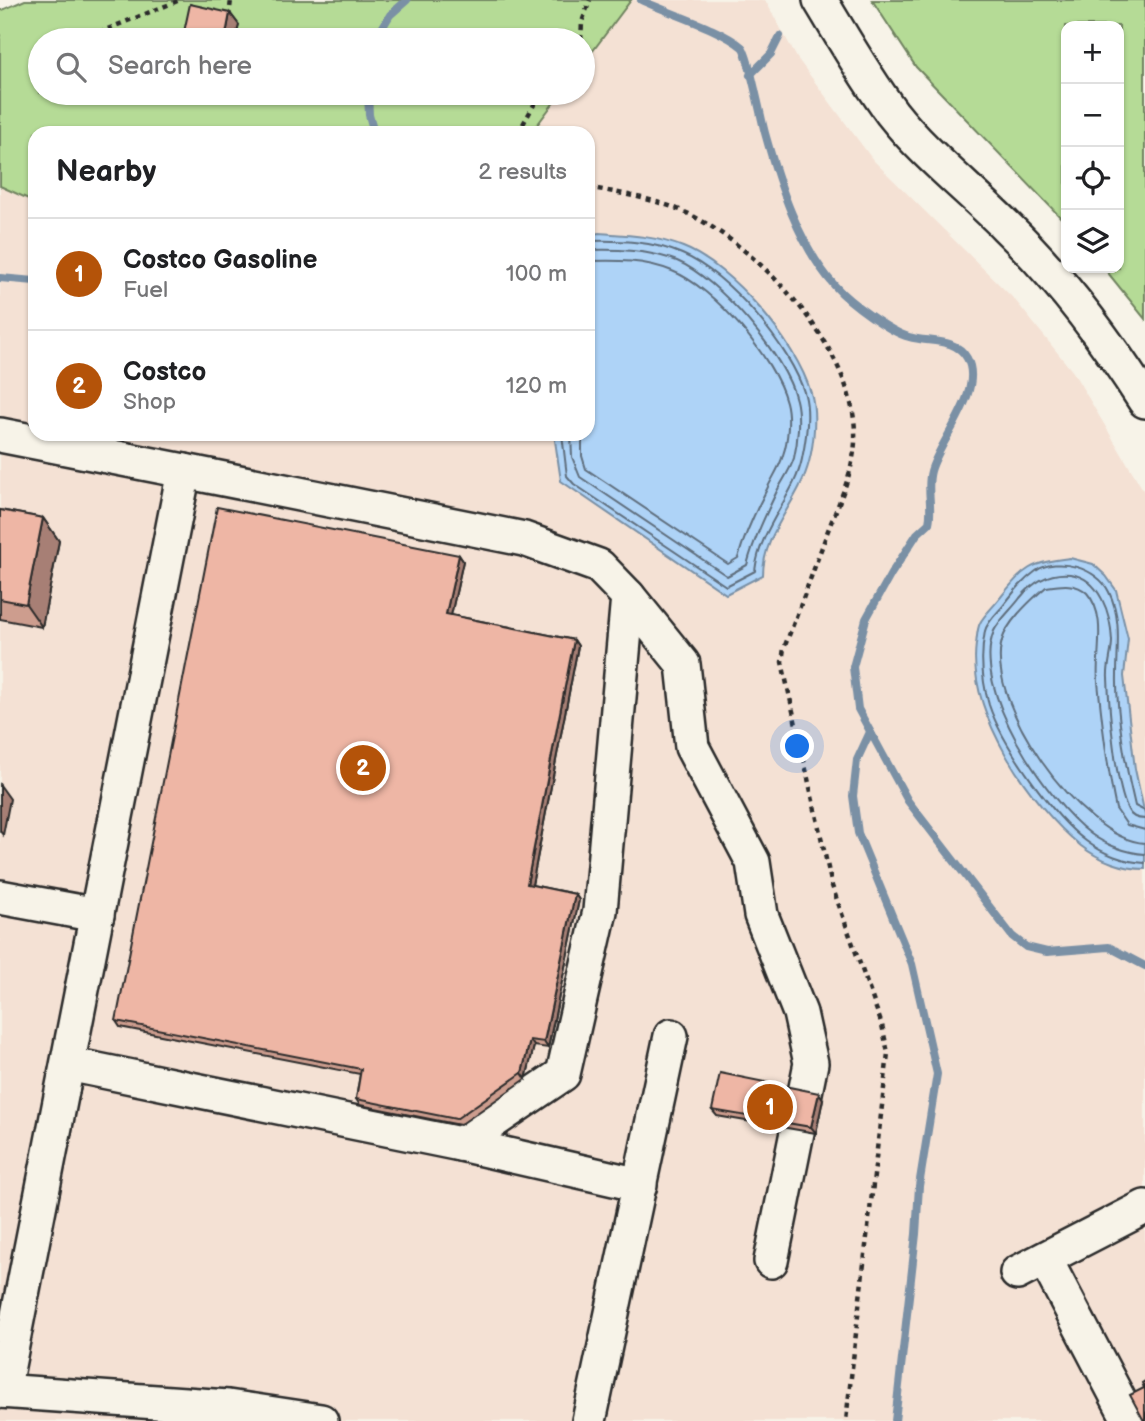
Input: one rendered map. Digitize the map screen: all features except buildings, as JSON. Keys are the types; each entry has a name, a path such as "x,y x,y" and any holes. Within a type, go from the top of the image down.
{"street":[{"path":"820,0 893,113 943,168 1006,226 1050,272 1105,338 1145,401"},
{"path":"0,435 28,440"},
{"path":"31,441 524,539 600,566 628,596 683,664 692,747 753,862 761,915 800,1013 811,1063 771,1261"},
{"path":"184,471 4,1400 74,1394 248,1410 321,1421"},
{"path":"460,1144 563,1074 600,911 628,596"},
{"path":"0,897 97,915"},
{"path":"589,1421 671,1036"},
{"path":"68,1064 460,1144 640,1185"},
{"path":"1130,1421 1031,1266 1145,1207"},
{"path":"200,1421 248,1410"}],"path":[{"path":"110,28 180,0"},
{"path":"228,23 230,0"},
{"path":"582,28 590,0"},
{"path":"522,126 534,105"},
{"path":"595,188 631,195 682,211 767,272 817,331 840,369 853,403 852,462 784,648 782,662 832,886 882,1025 888,1053 846,1421"}],"shaded area":[{"path":"631,0 765,0 797,58 873,160 1015,300 1073,372 1145,493 1145,1421 0,1421 0,186 28,199 28,441 595,441 595,126 536,126 552,105 595,105 595,48"}],"green space":[{"path":"25,0 631,0 595,48 595,28 28,28 28,105 552,105 536,126 28,126 28,199 0,186 0,11"},
{"path":"872,0 1145,0 1145,319 1108,273 1124,273 1124,21 1061,21 1061,218 916,67"}],"water":[{"path":"595,234 663,240 683,247 722,271 760,308 777,329 792,351 811,393 814,428 809,462 798,490 769,545 763,575 726,594 561,481 555,441 595,441"},
{"path":"1070,558 1093,564 1106,576 1116,590 1128,639 1124,676 1135,769 1145,815 1145,869 1103,859 1081,846 1061,828 1023,782 1006,755 981,698 976,671 976,644 982,620 1016,579 1029,568"}],"waterway":[{"path":"382,28 390,15 407,0"},
{"path":"641,0 708,28 742,47 748,60 765,133 792,214 822,270 841,293 881,323 901,334 956,347 967,358 971,371 966,400 931,471 929,523 917,534 866,619 853,667 858,709 908,801 1012,936 1026,947 1047,952 1109,947 1145,966"},
{"path":"750,75 771,54 780,36"},
{"path":"369,105 372,126"},
{"path":"0,278 28,280"},
{"path":"870,732 857,760 853,796 858,833 912,964 937,1074 919,1186 895,1421"}],"place":[{"name":"Costco","path":"363,768"},
{"name":"Costco Gasoline","path":"770,1107"}]}
